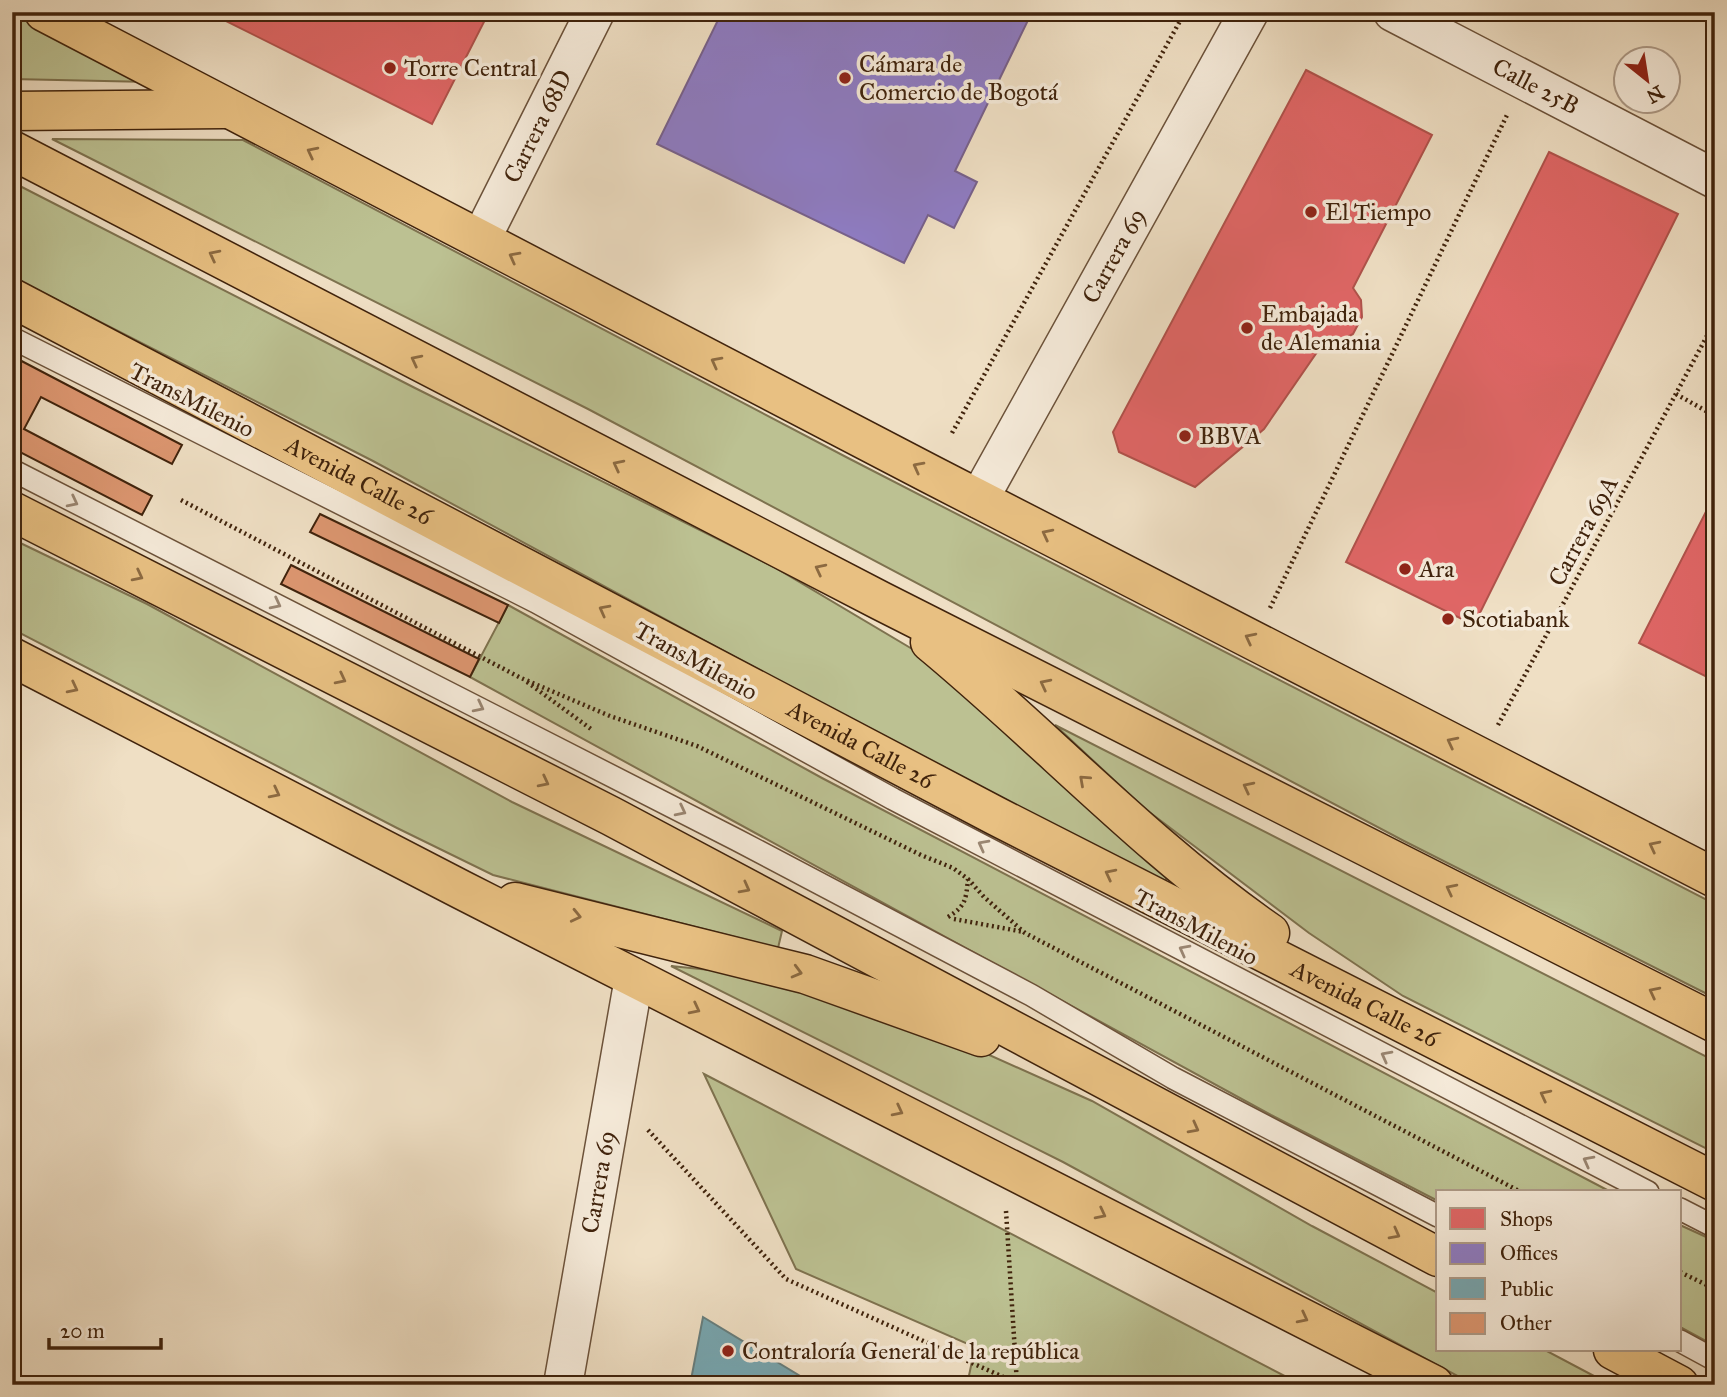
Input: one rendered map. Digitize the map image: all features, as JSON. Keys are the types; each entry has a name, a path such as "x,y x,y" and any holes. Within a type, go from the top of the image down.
{"main road":[{"path":"44,12 979,499 1715,878"},
{"path":"12,111 229,109"},
{"path":"12,150 881,601 1715,1023"},
{"name":"Avenida Calle 26","path":"12,298 996,816 1715,1182"},
{"path":"12,511 611,816 1436,1256"},
{"path":"881,601 950,658 1084,780 1228,904 1389,1016"},
{"path":"12,656 462,890 1434,1385"},
{"path":"462,890 805,974 933,1019 1133,1096"},
{"path":"1617,1352 1679,1385"}],"street":[{"name":"Carrera 68D","path":"481,239 595,12"},
{"name":"Carrera 69","path":"979,499 1249,12"},
{"name":"Calle 25B","path":"1393,12 1715,179"},
{"name":"Carrera 69","path":"563,1385 634,978"}],"lane":[{"name":"TransMilenio","path":"12,338 536,602 893,799 1644,1190"},
{"path":"12,470 737,839 1031,995 1173,1078 1436,1215"},
{"path":"1682,1210 1715,1227"},
{"path":"1682,1342 1715,1360"}],"path":[{"path":"952,433 1185,12"},
{"path":"1254,640 1523,80"},
{"name":"Carrera 69A","path":"1482,757 1715,321"},
{"path":"1676,394 1715,416"},
{"path":"181,500 521,678 610,716 697,746 953,868 1025,933 1517,1190"},
{"path":"947,918 961,909 966,898 968,879"},
{"path":"614,1093 786,1279 1018,1384 1005,1208"},
{"path":"1682,1273 1715,1289"}],"green space":[{"path":"12,12 19,12 150,82 12,79"},
{"path":"52,139 243,140 848,458 1715,904 1715,998 1404,841 588,409"},
{"path":"12,182 415,388 774,567 924,656 1168,875 1163,886 373,461 12,277"},
{"path":"12,539 147,604 512,802 782,931 778,948 493,875 12,629"},
{"path":"508,605 822,778 1607,1190 1436,1190 1436,1200 1271,1115 470,677"},
{"path":"1055,725 1715,1061 1715,1153 1403,996 1309,933 1144,808"},
{"path":"671,966 759,975 918,1023 1092,1101 1312,1226 1436,1292 1436,1352 1549,1352 1611,1385 1474,1385 1063,1162"},
{"path":"704,1074 1302,1385 967,1385 975,1347 796,1269"},
{"path":"1682,1226 1715,1241 1715,1346 1682,1328"}],"building: Shops":[{"name":"Torre Central","path":"208,12 489,12 432,124"},
{"name":"El Tiempo","path":"1306,70 1432,135 1353,288 1361,300 1362,317 1353,334 1338,342 1322,345 1264,429 1195,487 1119,452 1113,432"},
{"path":"1549,152 1678,214 1474,625 1346,562"},
{"path":"1715,494 1715,681 1639,643"}],"building: Offices":[{"name":"Cámara de Comercio de Bogotá","path":"722,12 1032,12 955,171 977,182 954,228 928,215 904,263 657,144"}],"building: Public":[{"name":"Contraloría General de la república","path":"703,1317 815,1385 690,1385"}],"building: Other":[{"path":"12,356 182,445 172,464 41,397 24,429 152,496 142,515 12,448"},
{"path":"320,514 508,605 499,623 310,532"},
{"path":"291,565 479,659 470,677 281,584"}],"place":[{"name":"Torre Central","path":"390,68"},
{"name":"Cámara de Comercio de Bogotá","path":"845,78"},
{"name":"El Tiempo","path":"1311,212"},
{"name":"Embajada de Alemania","path":"1247,328"},
{"name":"BBVA","path":"1185,436"},
{"name":"Ara","path":"1405,569"},
{"name":"Scotiabank","path":"1448,619"},
{"name":"Contraloría General de la república","path":"728,1351"}]}
